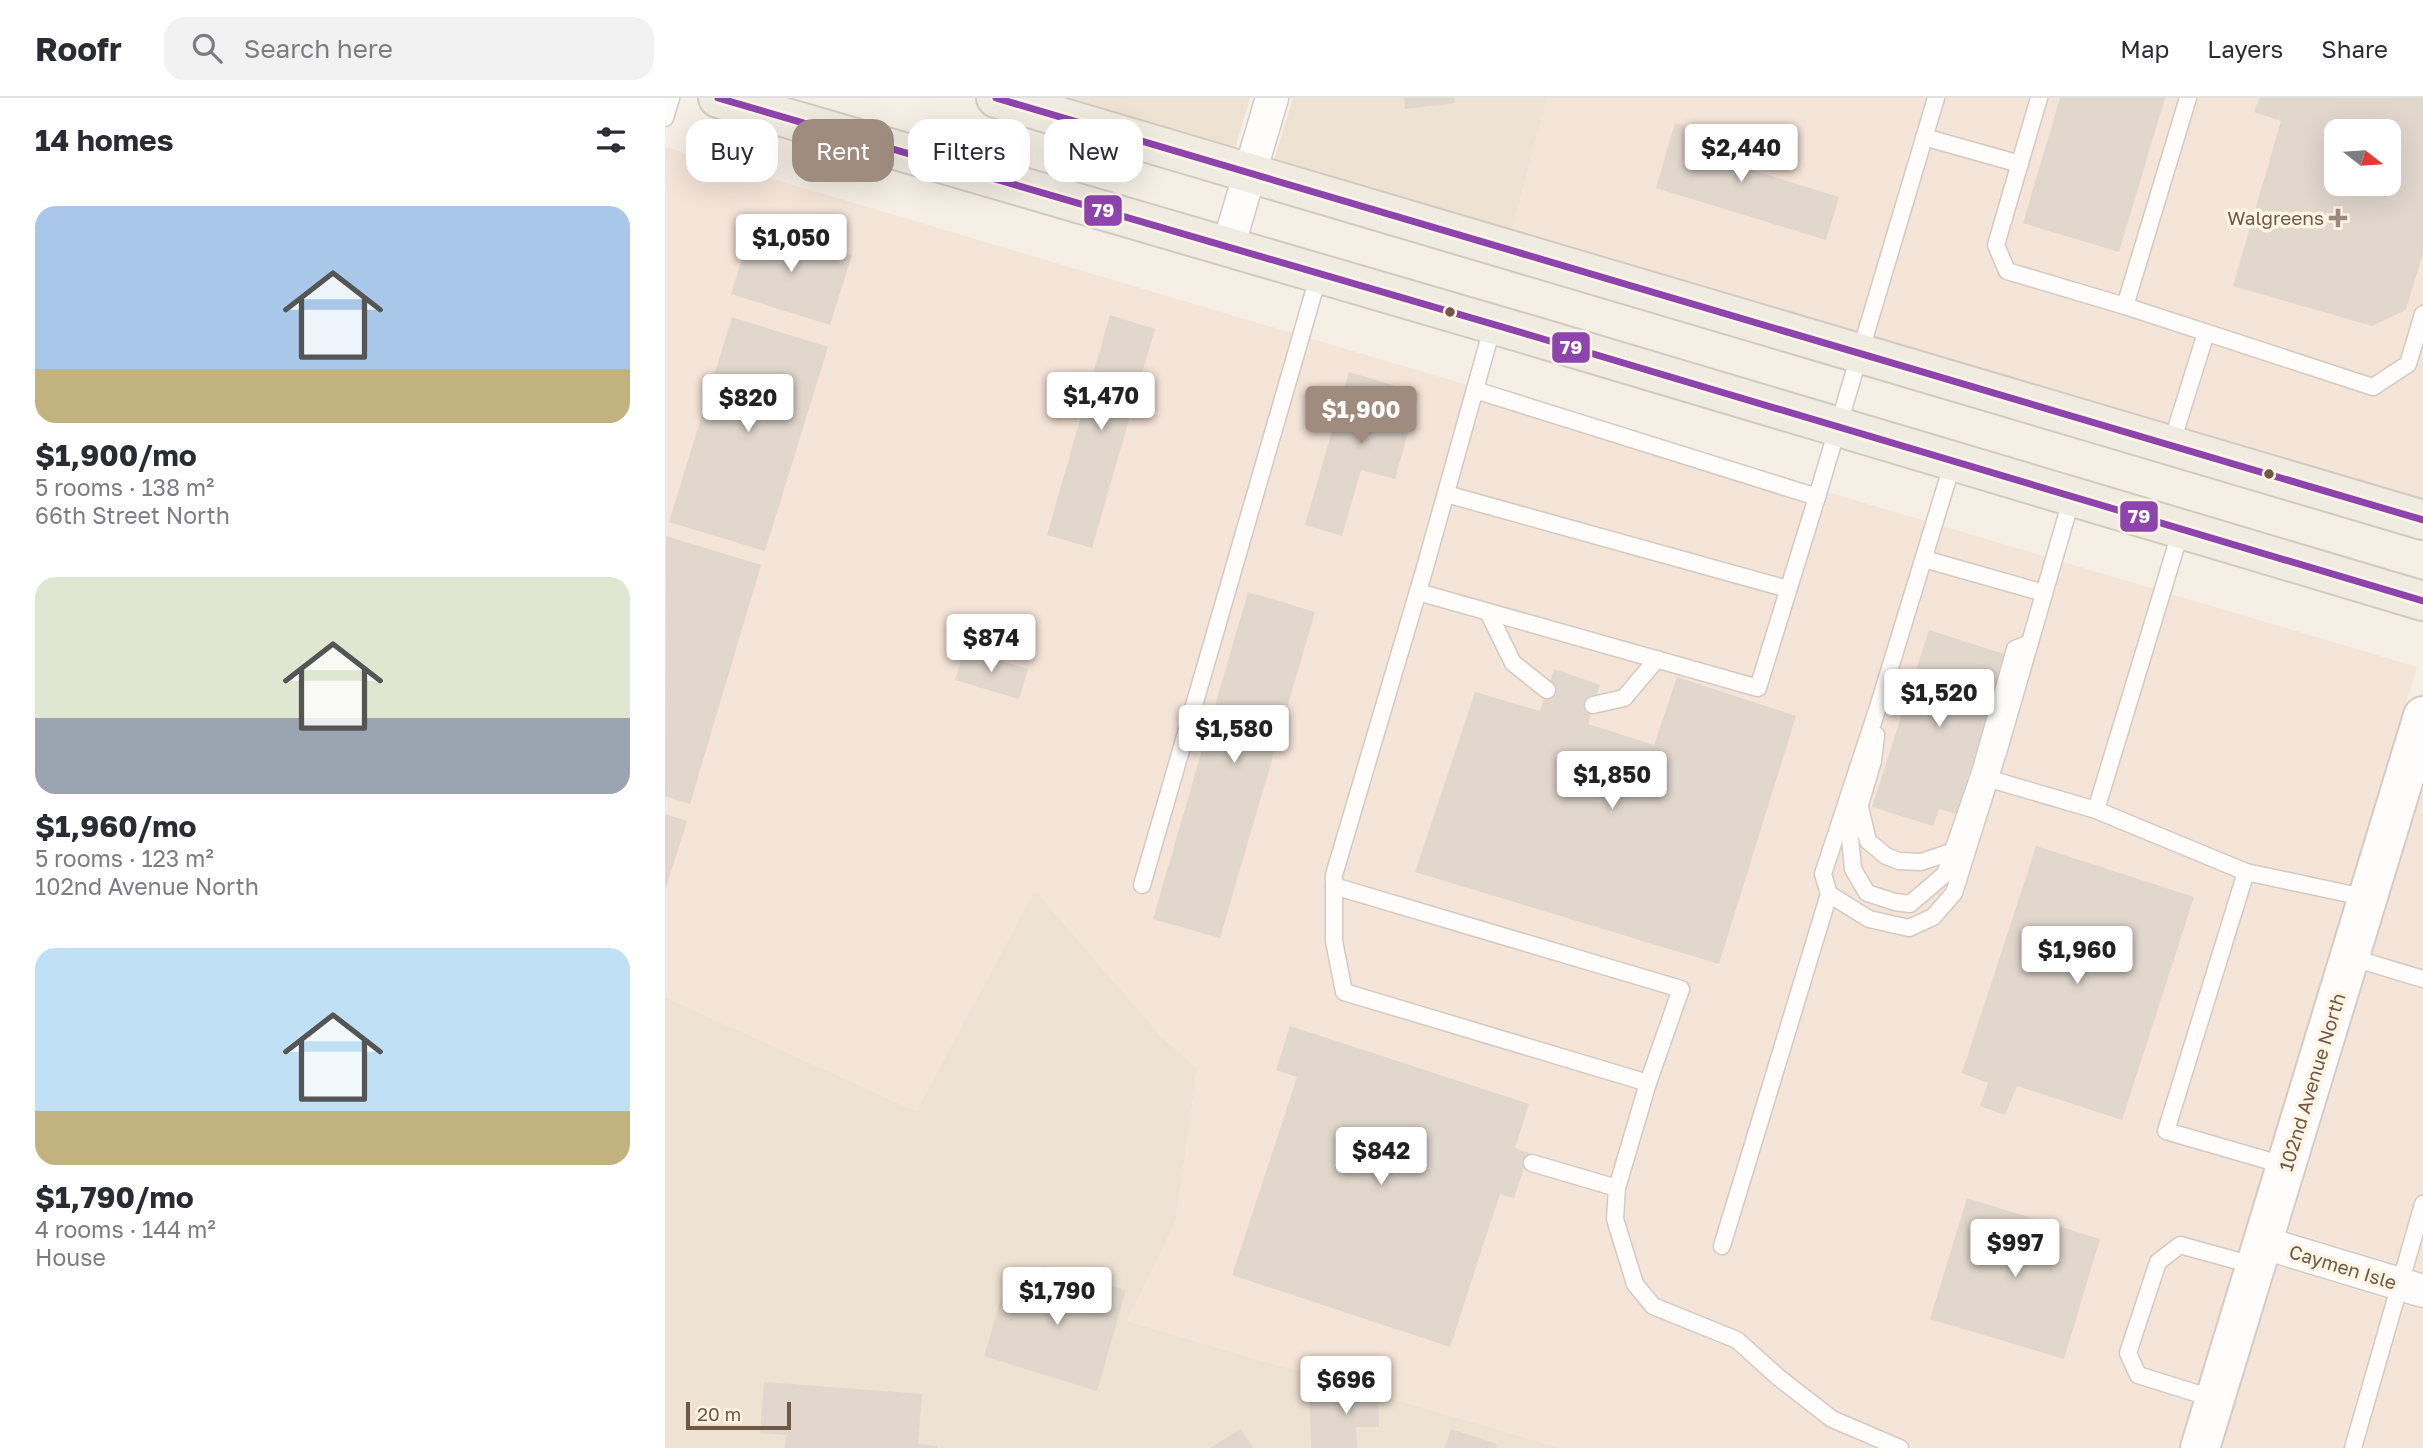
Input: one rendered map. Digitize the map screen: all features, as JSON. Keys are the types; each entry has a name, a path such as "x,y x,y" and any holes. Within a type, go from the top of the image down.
{"main road":[{"path":"718,98 2423,601"},
{"path":"996,98 2423,520"}],"street":[{"path":"1229,247 1272,98"},
{"name":"102nd Avenue North","path":"2200,1448 2368,898 2414,779 2423,716"},
{"name":"Caymen Isle","path":"2260,1254 2412,1288"}],"lane":[{"path":"665,118 671,98"},
{"path":"1418,592 1758,688 1936,98"},
{"path":"2039,98 1996,245 2007,271 2125,306 2373,387 2408,364 2423,314"},
{"path":"2125,306 2188,98"},
{"path":"1924,137 2020,164"},
{"path":"1142,885 1319,274"},
{"path":"1493,325 1418,592 1334,875 1334,941 1344,992 1649,1083"},
{"path":"2171,445 2206,333"},
{"path":"1475,390 1817,496"},
{"path":"1723,1246 1829,894 1823,874 1879,704 1953,462"},
{"path":"1446,494 1788,589"},
{"path":"1829,894 1869,919 1909,928 1933,917 1954,892 1990,779 2072,497"},
{"path":"2096,810 2181,530"},
{"path":"1924,559 2045,593"},
{"path":"1488,612 1513,663 1547,690"},
{"path":"1879,704 1873,761 1850,838 1853,869 1867,893 1910,904 1945,874 1959,838 2015,649 2030,643"},
{"path":"1594,705 1624,698 1657,659"},
{"path":"1990,779 2096,810 2246,872 2368,898"},
{"path":"1860,807 1868,841 1886,856 1899,861 1921,862 1951,852 1959,838"},
{"path":"2246,872 2166,1130 2287,1166"},
{"path":"1334,886 1681,989 1617,1188 1615,1219 1635,1284 1653,1306 1737,1340 1778,1377 1832,1419 1900,1448"},
{"path":"2350,957 2423,979"},
{"path":"1532,1163 1617,1188"},
{"path":"2353,1448 2412,1288 2423,1204"},
{"path":"2215,1399 2138,1375 2128,1353 2158,1262 2180,1245 2260,1254"}],"shaded area":[{"path":"1061,98 1250,98 1235,148 1143,122 1143,119 1134,119"},
{"path":"1293,98 1547,98 1512,231 1274,160"},
{"path":"1547,98 2423,98 2423,501 1512,231"},
{"path":"665,147 686,153 686,182 778,181 2417,667 2179,1448 1561,1448 1127,1321 1176,1221 1197,1069 1159,1034 1035,890 916,1111 665,997"},
{"path":"2423,787 2423,1272 2289,1231"},
{"path":"1035,890 1159,1034 1197,1069 1176,1221 1127,1321 1561,1448 665,1448 665,997 916,1111"},
{"path":"2278,1266 2423,1310 2423,1448 2221,1448"}],"building":[{"path":"1404,98 1454,98 1455,103 1405,109"},
{"path":"2060,98 2165,98 2119,252 2023,223"},
{"name":"Walgreens","path":"2259,98 2423,98 2423,253 2406,310 2372,326 2233,286 2281,121 2254,112"},
{"path":"1675,123 1748,146 1742,167 1839,197 1826,240 1656,188"},
{"path":"753,224 852,255 830,325 731,294"},
{"path":"1110,315 1155,329 1092,548 1047,535"},
{"path":"732,317 828,347 765,551 669,522"},
{"path":"1349,372 1419,393 1395,479 1361,470 1342,536 1305,525"},
{"path":"666,536 761,565 690,804 665,796"},
{"path":"1248,592 1315,612 1220,938 1153,919"},
{"path":"1929,630 2007,655 1956,814 1939,809 1933,826 1872,807"},
{"path":"964,650 1028,669 1019,699 955,680"},
{"path":"1554,669 1600,685 1588,724 1654,745 1677,677 1796,716 1719,964 1415,872 1475,692 1540,711"},
{"path":"665,814 687,821 666,888 665,888"},
{"path":"2036,846 2194,897 2122,1120 2017,1086 2005,1115 1980,1106 1988,1083 1962,1073"},
{"path":"1290,1026 1529,1104 1515,1148 1529,1153 1514,1198 1500,1194 1450,1347 1232,1275 1297,1077 1276,1070"},
{"path":"1967,1198 2100,1239 2064,1359 1930,1319"},
{"path":"1042,1265 1126,1290 1097,1391 984,1356 1006,1282 1034,1290"},
{"path":"1377,1374 1379,1427 1356,1427 1357,1448 1311,1448 1310,1403 1355,1401 1354,1375"},
{"path":"764,1382 922,1394 918,1444 937,1448 785,1448 786,1435 760,1433"},
{"path":"1240,1429 1253,1448 1210,1448"},
{"path":"1451,1429 1497,1444 1496,1448 1445,1448"}],"transit line":[{"name":"79","path":"718,98 1533,336 2423,601"},
{"name":"79","path":"996,98 2423,520"}],"place":[{"name":"Walgreens","path":"2338,218"}]}
